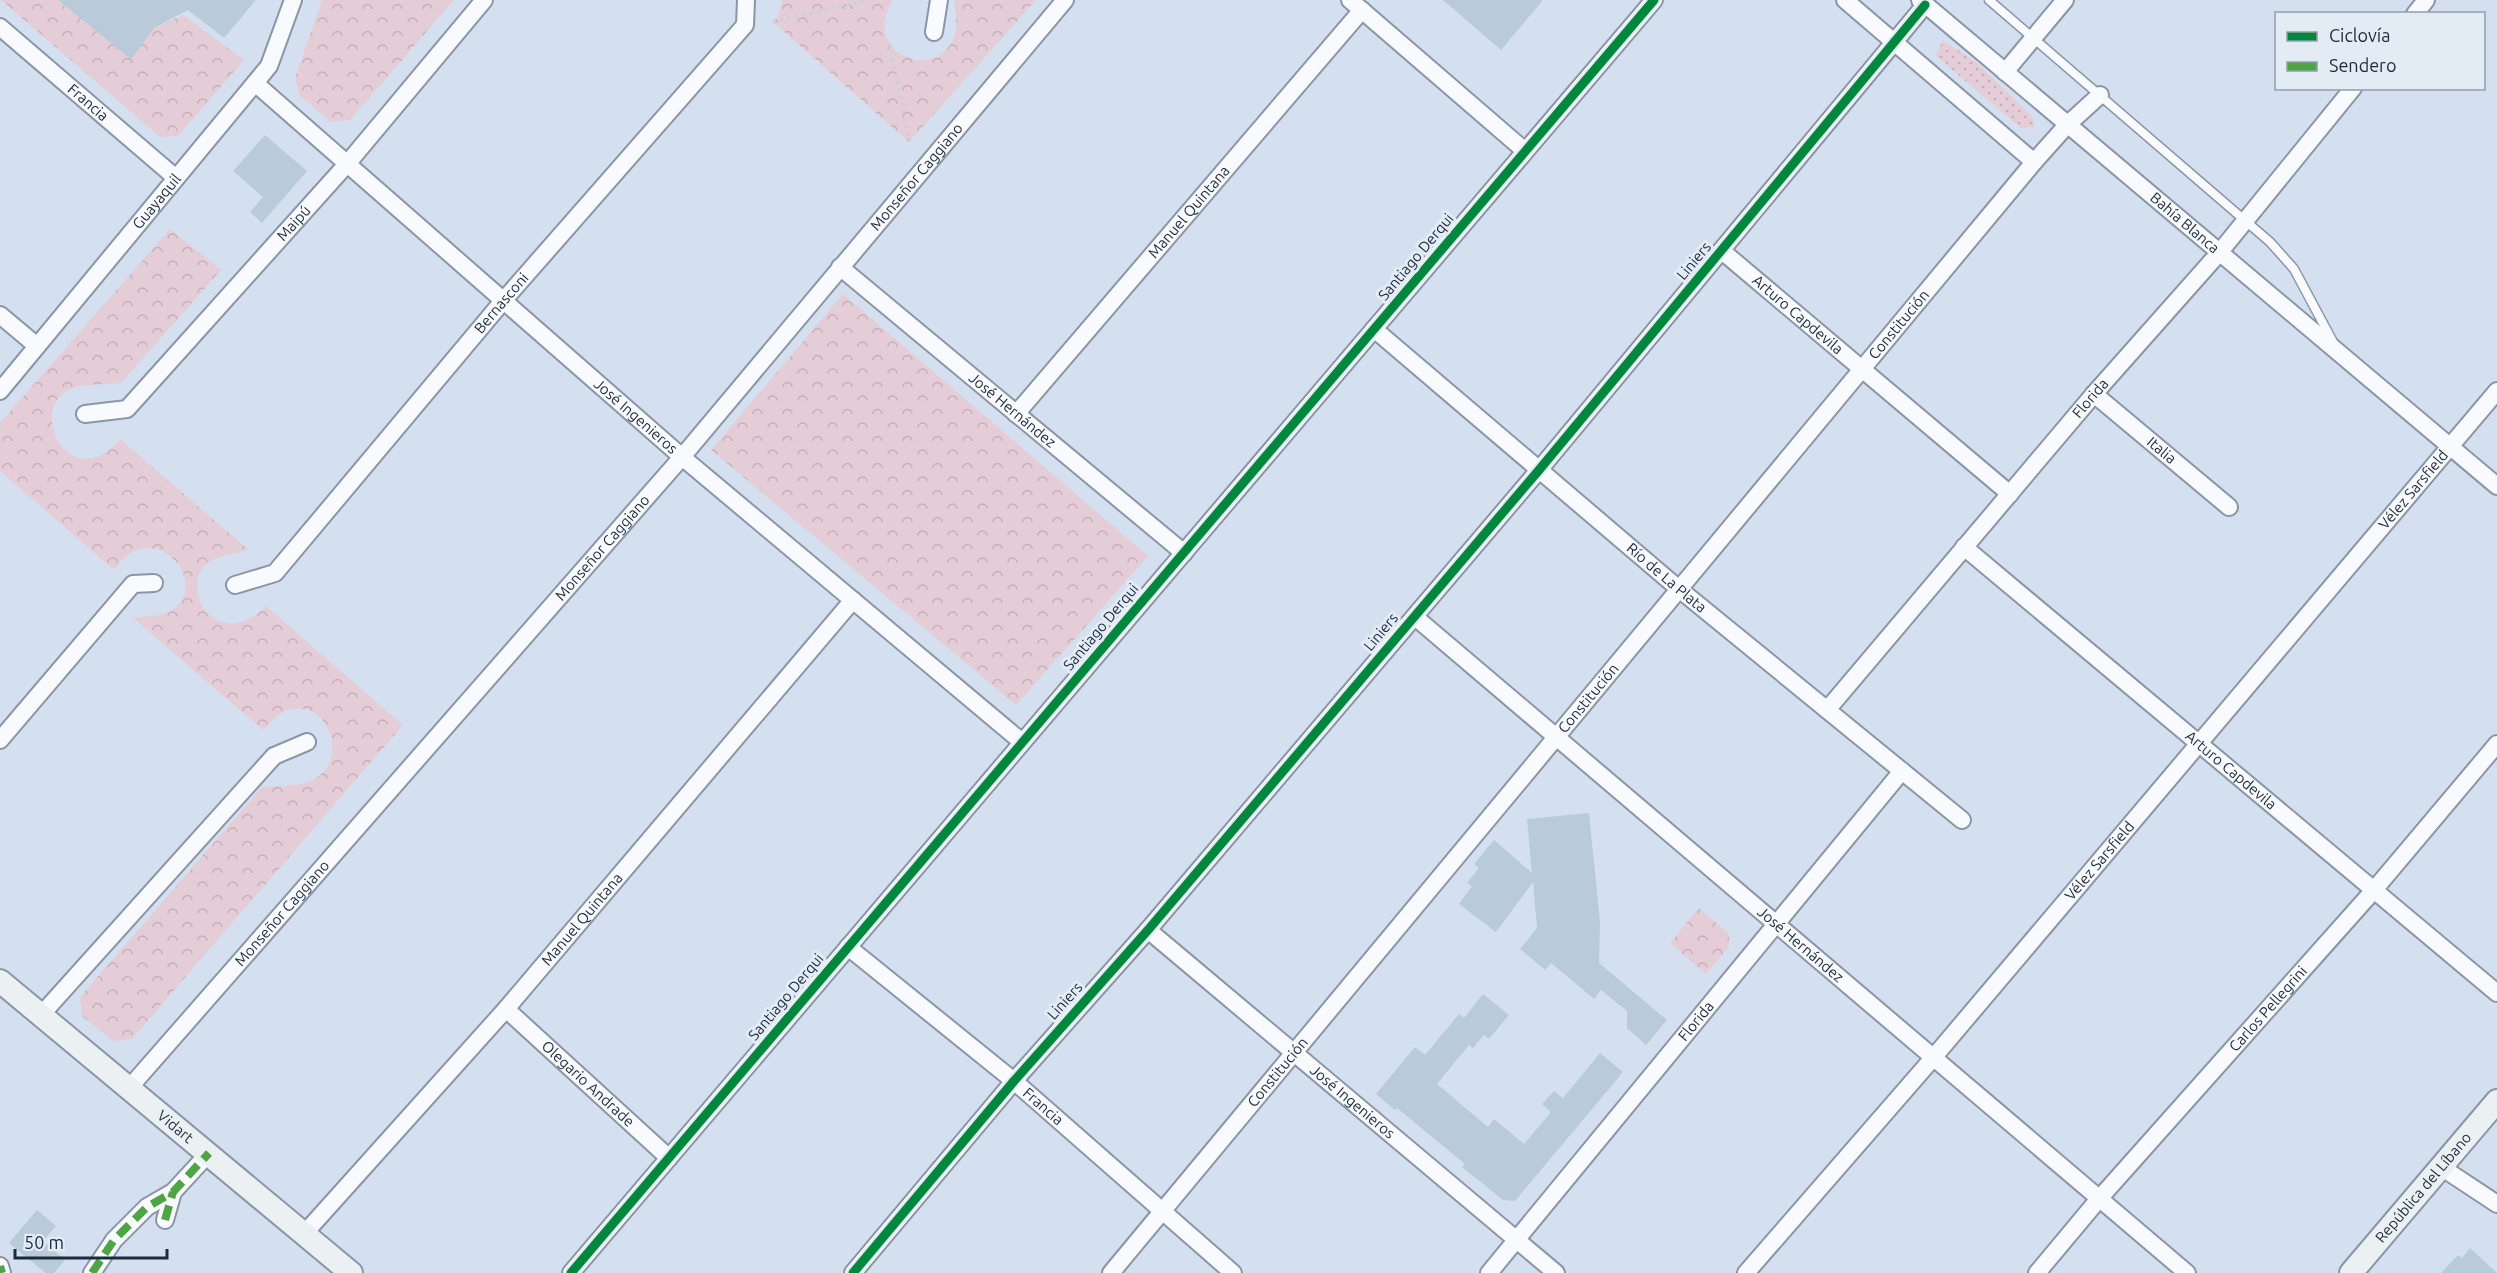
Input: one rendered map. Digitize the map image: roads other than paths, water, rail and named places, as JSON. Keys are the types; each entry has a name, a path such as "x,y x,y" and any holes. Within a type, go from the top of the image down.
{"street":[{"name":"Guayaquil","path":"0,391 269,66 292,0"},
{"name":"Maipú","path":"85,414 127,409 347,164 484,0"},
{"name":"Bernasconi","path":"235,585 275,573 503,301 746,25 746,0"},
{"path":"934,32 939,0"},
{"name":"Monseñor Caggiano","path":"130,1087 682,457 1065,0"},
{"name":"Santiago Derqui","path":"571,1273 1654,0"},
{"path":"1845,0 2034,162"},
{"path":"2005,72 2065,0"},
{"path":"2417,12 2426,0"},
{"name":"Liniers","path":"853,1273 1014,1080 1148,930 1539,470 1722,251 1922,2"},
{"name":"Bahía Blanca","path":"1922,2 2497,486"},
{"path":"1356,5 1525,151"},
{"name":"Manuel Quintana","path":"1016,414 1356,5"},
{"name":"Francia","path":"0,27 176,178"},
{"name":"José Ingenieros","path":"255,83 682,457 1022,742"},
{"name":"Florida","path":"1827,710 2094,394 2219,253 2351,90"},
{"name":"Constitución","path":"1111,1273 2034,162 2067,125 2100,95"},
{"name":"Arturo Capdevila","path":"1722,251 2010,494"},
{"name":"José Hernández","path":"840,267 1184,553"},
{"path":"0,315 37,346"},
{"name":"Río de La Plata","path":"1374,329 1679,589 1962,820"},
{"name":"Vélez Sarsfield","path":"1746,1273 1933,1058 2497,391"},
{"name":"Italia","path":"2094,394 2229,507"},
{"name":"Arturo Capdevila","path":"1964,547 2497,993"},
{"path":"0,740 133,584 154,583"},
{"name":"Manuel Quintana","path":"304,1234 506,1009 853,600"},
{"name":"José Hernández","path":"1415,616 2098,1200 2187,1273"},
{"path":"41,1015 274,756 307,742"},
{"name":"Carlos Pellegrini","path":"2037,1273 2098,1200 2374,890 2497,744"},
{"name":"Florida","path":"1489,1273 1902,771"},
{"name":"José Ingenieros","path":"1148,930 1556,1273"},
{"name":"Francia","path":"848,947 1014,1080 1233,1273"},
{"name":"Vidart","path":"0,981 351,1273"},
{"name":"Olegario Andrade","path":"506,1009 669,1158"},
{"name":"República del Líbano","path":"2350,1273 2497,1101"},
{"path":"92,1273 121,1232 147,1207 174,1192 209,1153"},
{"path":"2441,1167 2497,1204"},
{"path":"165,1220 174,1192"},
{"path":"0,1266 3,1273"}],"lane":[{"path":"1989,0 2246,220 2294,269 2339,353"}]}
